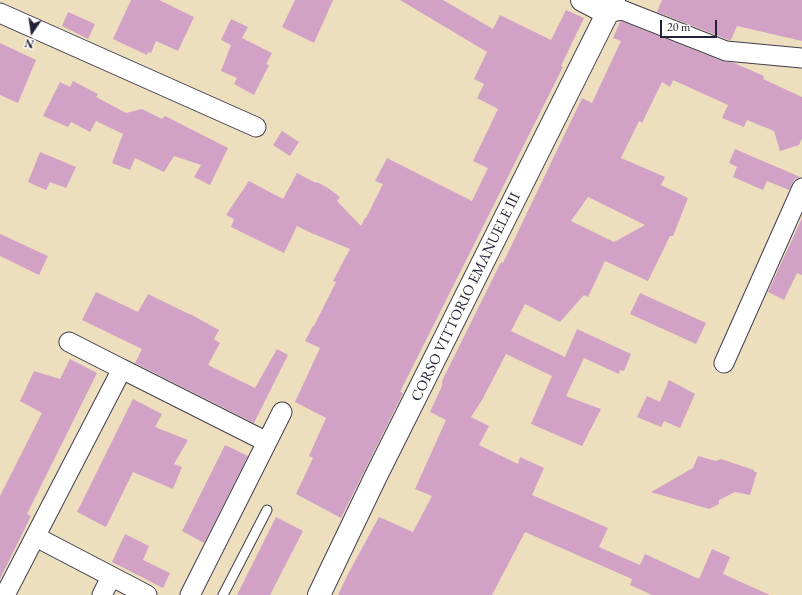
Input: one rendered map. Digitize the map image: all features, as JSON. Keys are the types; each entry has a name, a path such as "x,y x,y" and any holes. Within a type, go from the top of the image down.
{"street":[{"path":"582,0 622,10 726,51 802,58"},
{"name":"CORSO VITTORIO EMANUELE III","path":"319,595 610,6"},
{"path":"0,13 256,127"},
{"path":"724,363 802,188"},
{"path":"69,342 267,442"},
{"path":"5,595 122,369"},
{"path":"190,595 282,412"},
{"path":"36,537 147,595"},
{"path":"102,595 111,577"}],"lane":[{"path":"223,595 267,510"}],"building":[{"path":"131,0 159,0 194,17 178,51 156,41 151,53 148,52 147,55 113,39"},
{"path":"295,0 333,0 314,43 282,27"},
{"path":"400,0 443,0 493,29 500,15 551,40 566,10 584,18 561,66 563,67 400,392 403,393 341,518 296,494 313,458 309,456 326,418 295,402 320,348 305,341 336,282 333,281 350,249 297,226 284,253 231,227 234,219 226,215 249,181 283,199 297,173 328,188 340,197 337,201 361,226 383,184 375,181 387,158 472,201 488,168 473,161 498,109 477,98 484,84 474,79 487,52"},
{"path":"662,0 802,0 802,41 737,26 731,40 729,40 657,12"},
{"path":"68,12 95,24 88,39 62,26"},
{"path":"231,19 248,27 242,38 272,53 266,64 269,65 254,95 234,84 237,78 221,71 231,45 221,40"},
{"path":"621,21 722,61 734,63 764,76 763,79 802,97 802,138 799,145 780,151 774,131 747,120 744,127 722,118 728,105 673,80 670,87 662,82 642,123 639,121 621,158 665,177 661,185 688,198 673,236 670,236 648,281 605,261 588,297 584,295 560,322 525,304 511,331 565,357 577,329 631,354 624,371 620,370 619,374 584,358 566,396 601,409 582,446 531,424 552,376 506,354 482,400 471,417 489,426 479,445 518,464 520,457 544,468 532,495 608,528 599,547 640,565 645,554 699,579 712,549 730,557 723,574 770,595 652,595 630,585 632,579 525,532 492,595 338,595 379,517 413,532 432,496 415,489 446,420 430,412 442,386 442,381 501,262 503,263 582,98 592,103 621,41 613,38","holes":["588,197 645,225 614,242 571,221"]},
{"path":"0,43 36,60 18,103 0,95"},
{"path":"73,81 98,94 96,97 126,113 142,109 162,119 165,116 228,148 210,185 194,177 201,165 174,156 164,172 135,158 130,170 112,163 123,134 96,121 90,132 71,122 68,127 43,116 60,82 70,87"},
{"path":"282,131 299,142 290,156 273,145"},
{"path":"735,149 800,177 795,179 789,190 767,181 763,190 733,177 737,167 729,163"},
{"path":"40,152 76,167 66,188 50,182 46,190 28,182"},
{"path":"802,218 802,275 797,273 784,300 768,292"},
{"path":"0,234 48,256 39,275 0,256"},
{"path":"96,292 138,312 148,294 219,330 214,339 220,343 208,365 255,388 277,349 288,355 254,423 135,363 142,349 82,320"},
{"path":"640,293 706,323 696,344 630,314"},
{"path":"70,359 97,373 27,514 31,516 0,579 0,496 42,413 20,401 34,371 60,379"},
{"path":"669,380 695,394 680,428 664,421 661,427 637,417 647,396 660,402"},
{"path":"133,399 162,414 155,427 188,440 174,464 182,467 173,489 133,472 106,527 77,512"},
{"path":"225,445 248,456 204,543 182,531"},
{"path":"698,456 716,461 721,459 757,472 750,495 735,492 719,500 719,504 709,509 651,492 693,468"},
{"path":"276,517 303,531 270,595 237,595"},
{"path":"125,534 149,546 143,560 170,573 163,588 112,562"}]}
